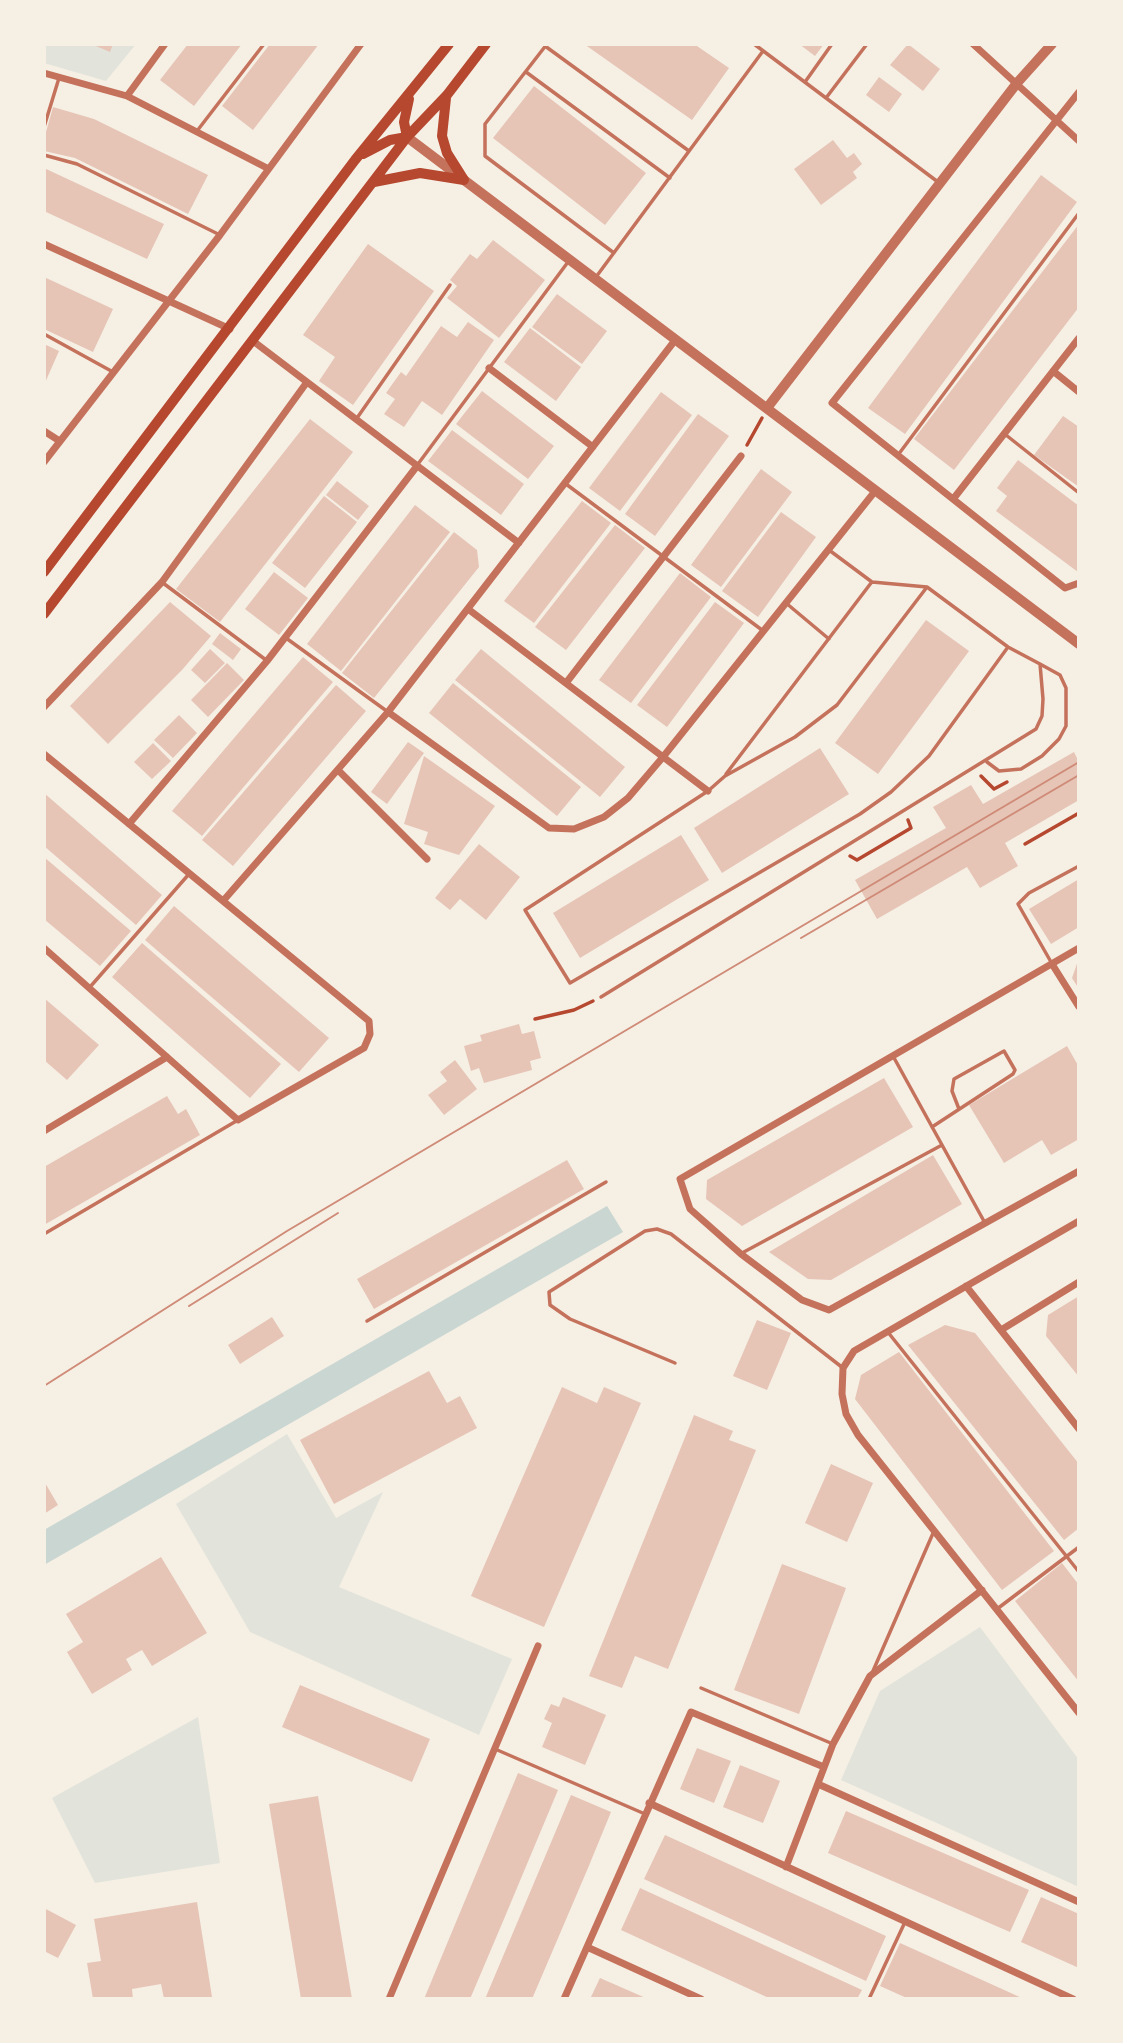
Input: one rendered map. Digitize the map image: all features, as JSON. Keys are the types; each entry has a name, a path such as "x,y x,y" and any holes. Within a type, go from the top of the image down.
{"main road":[{"path":"44,572 355,160 449,44"},
{"path":"44,614 407,137 447,95 486,44"},
{"path":"407,137 405,108 414,87"},
{"path":"447,95 442,136 447,153 464,180"},
{"path":"355,160 390,140 407,137"},
{"path":"374,182 420,173 464,180"}],"street":[{"path":"127,96 165,44"},
{"path":"44,462 58,440 220,235 361,44"},
{"path":"973,44 1079,141"},
{"path":"767,408 1017,83 1052,44"},
{"path":"44,73 127,96 267,168"},
{"path":"1079,92 832,403 1065,588 1079,583"},
{"path":"407,137 1079,644"},
{"path":"44,244 230,329"},
{"path":"954,498 1079,338"},
{"path":"223,901 388,712 676,339"},
{"path":"253,341 519,543"},
{"path":"489,368 593,447"},
{"path":"1053,371 1079,392"},
{"path":"44,707 162,582 307,382"},
{"path":"44,431 58,440"},
{"path":"566,683 741,456"},
{"path":"129,824 286,638 417,466"},
{"path":"388,712 549,828 575,829 604,817 628,798 663,757 876,491"},
{"path":"468,609 708,791"},
{"path":"44,754 369,1021 370,1034 364,1048 238,1120 44,948"},
{"path":"338,770 427,859"},
{"path":"1079,948 680,1179 690,1209 741,1254 802,1300 829,1310 1079,1171"},
{"path":"1052,964 1079,1007"},
{"path":"44,1131 167,1057"},
{"path":"1079,1221 885,1330 854,1351 842,1368 842,1394 846,1414 858,1435 1079,1713"},
{"path":"1001,1330 1079,1282"},
{"path":"966,1286 1079,1429"},
{"path":"786,1867 833,1744 870,1676 982,1590"},
{"path":"389,1999 538,1646"},
{"path":"564,1999 691,1712 824,1768"},
{"path":"818,1784 1079,1902"},
{"path":"649,1803 1073,1999"},
{"path":"587,1947 701,1999"}],"lane":[{"path":"196,132 264,44"},
{"path":"754,44 940,183"},
{"path":"805,82 832,44"},
{"path":"826,98 866,44"},
{"path":"614,253 485,156 485,124 546,45 689,151"},
{"path":"595,279 763,51"},
{"path":"526,72 670,178"},
{"path":"44,127 59,77"},
{"path":"44,155 77,164 220,235"},
{"path":"898,454 1079,213"},
{"path":"417,466 569,260"},
{"path":"356,419 450,285"},
{"path":"44,334 113,372"},
{"path":"1004,433 1079,493"},
{"path":"565,483 763,631"},
{"path":"829,551 872,582 927,587 1008,647 1060,675 1066,688 1066,726 1053,747 1021,769 999,771 987,762"},
{"path":"162,582 267,661"},
{"path":"872,582 724,776 708,791 525,910 570,983 860,814 891,792 929,757 1008,647"},
{"path":"724,776 795,737 837,705 927,587"},
{"path":"786,603 829,639"},
{"path":"286,638 388,712"},
{"path":"601,998 987,762 1036,729 1042,716 1040,664"},
{"path":"1052,964 1018,904 1029,893 1079,866"},
{"path":"89,988 189,873"},
{"path":"932,1126 959,1109 1013,1074 1015,1070 1004,1051 954,1079 952,1091 959,1109"},
{"path":"893,1056 986,1225"},
{"path":"44,1234 238,1120"},
{"path":"741,1254 942,1145"},
{"path":"368,1321 606,1182"},
{"path":"675,1363 570,1319 550,1305 549,1292 645,1231 657,1229 671,1234 842,1368"},
{"path":"885,1330 1079,1572"},
{"path":"870,1676 934,1531"},
{"path":"996,1609 1079,1547"},
{"path":"701,1688 833,1744"},
{"path":"495,1749 645,1815"},
{"path":"869,1999 905,1922"}],"path":[{"path":"741,456 767,408"},
{"path":"971,781 982,775 994,789 1014,778"},
{"path":"842,850 857,860 911,828 906,817 917,811"},
{"path":"1025,844 1079,813"},
{"path":"535,1019 574,1010 601,998"}],"shaded area":[{"path":"44,44 136,44 106,81 44,63"},
{"path":"607,1206 623,1232 44,1565 44,1530"},
{"path":"287,1434 336,1518 383,1492 339,1587 512,1659 479,1735 250,1632 176,1504"},
{"path":"980,1627 1079,1760 1079,1887 841,1780 880,1691"},
{"path":"198,1717 220,1863 95,1883 52,1798"}],"building":[{"path":"91,44 113,44 110,52"},
{"path":"188,44 242,44 194,106 160,80"},
{"path":"270,44 319,44 253,130 222,106"},
{"path":"584,44 694,44 729,68 692,120"},
{"path":"799,44 824,44 815,56"},
{"path":"908,44 940,69 923,91 890,65"},
{"path":"879,77 902,94 889,112 866,95"},
{"path":"534,86 646,173 605,225 493,138"},
{"path":"53,107 94,119 208,175 188,214 75,158 44,151 44,139"},
{"path":"833,140 847,158 854,153 862,164 853,172 857,178 821,205 794,169"},
{"path":"44,168 164,224 147,259 44,211"},
{"path":"1041,175 1077,202 905,434 868,408"},
{"path":"1079,224 1079,307 954,470 914,439"},
{"path":"493,240 545,280 499,338 447,298 457,286 450,280 470,254 477,259"},
{"path":"368,244 434,291 353,405 319,381 335,357 303,335"},
{"path":"44,277 113,309 93,352 44,329"},
{"path":"557,294 607,331 582,364 532,327"},
{"path":"468,322 494,340 442,415 422,401 404,427 384,414 395,399 386,393 401,372 406,376 441,326 457,337"},
{"path":"530,328 581,367 556,401 504,362"},
{"path":"44,344 59,351 44,385"},
{"path":"482,391 554,446 528,479 456,424"},
{"path":"661,392 692,415 620,511 589,488"},
{"path":"698,414 729,436 655,536 625,514"},
{"path":"1063,416 1079,427 1079,487 1034,455"},
{"path":"310,419 353,452 220,622 176,589"},
{"path":"452,430 524,484 501,515 428,461"},
{"path":"1018,460 1079,506 1078,572 996,511 1007,496 997,488"},
{"path":"761,469 792,492 721,587 691,565"},
{"path":"337,481 369,506 358,520 326,495"},
{"path":"324,496 357,522 305,588 272,563"},
{"path":"582,501 611,523 534,623 504,601"},
{"path":"415,505 450,532 341,671 307,644"},
{"path":"781,512 816,537 758,617 722,591"},
{"path":"615,525 645,548 566,650 535,627"},
{"path":"454,532 477,550 479,567 374,698 342,673"},
{"path":"274,572 308,598 279,635 245,609"},
{"path":"680,573 711,597 631,703 599,680"},
{"path":"170,602 211,636 182,670 108,744 70,706"},
{"path":"715,602 744,623 667,727 637,705"},
{"path":"926,620 969,651 878,774 835,743"},
{"path":"220,633 241,649 233,660 212,644"},
{"path":"210,649 225,663 205,683 191,670"},
{"path":"481,649 625,767 600,797 455,680"},
{"path":"303,657 333,682 202,836 172,811"},
{"path":"227,663 244,680 208,717 191,700"},
{"path":"453,683 581,787 557,816 429,713"},
{"path":"336,685 366,711 233,866 202,840"},
{"path":"179,715 197,733 173,758 154,740"},
{"path":"408,742 424,753 387,804 371,792"},
{"path":"153,743 171,761 152,779 134,762"},
{"path":"820,748 849,794 722,873 694,828"},
{"path":"1074,752 1079,762 1079,800 1005,843 1018,866 980,888 967,867 877,919 855,880 946,828 933,807 971,785 983,804"},
{"path":"424,756 495,806 459,855 424,844 428,832 404,824"},
{"path":"44,793 162,895 136,925 44,846"},
{"path":"681,835 709,880 580,958 553,913"},
{"path":"479,844 520,877 486,920 460,899 450,910 435,898"},
{"path":"44,857 131,931 100,966 44,919"},
{"path":"1079,879 1079,927 1051,944 1029,909"},
{"path":"174,906 329,1038 299,1072 145,940"},
{"path":"142,943 281,1064 250,1098 112,977"},
{"path":"1079,958 1079,989 1072,978"},
{"path":"44,998 99,1045 67,1080 44,1060"},
{"path":"519,1024 522,1034 534,1031 541,1058 530,1061 532,1070 484,1083 479,1068 471,1071 464,1046 482,1041 480,1035"},
{"path":"1067,1046 1079,1067 1079,1139 1051,1155 1042,1140 1004,1163 969,1105"},
{"path":"455,1060 477,1089 444,1115 428,1095 447,1081 440,1072"},
{"path":"884,1078 913,1127 742,1226 706,1199 707,1180"},
{"path":"167,1096 178,1114 186,1109 200,1135 44,1225 44,1167"},
{"path":"933,1155 962,1204 831,1280 808,1279 769,1252"},
{"path":"567,1160 584,1189 374,1309 357,1279"},
{"path":"1079,1296 1079,1377 1046,1336 1048,1315"},
{"path":"272,1317 284,1336 240,1364 228,1345"},
{"path":"757,1320 791,1333 767,1390 733,1376"},
{"path":"945,1325 975,1333 1079,1464 1079,1528 1064,1540 908,1345"},
{"path":"899,1352 1054,1551 1002,1590 855,1399 861,1375"},
{"path":"429,1371 447,1403 460,1396 477,1428 334,1504 300,1440"},
{"path":"562,1387 597,1403 604,1387 641,1403 544,1627 471,1596"},
{"path":"694,1415 733,1431 729,1440 756,1450 668,1669 635,1656 622,1688 589,1676"},
{"path":"831,1464 873,1483 847,1542 805,1523"},
{"path":"44,1481 58,1505 44,1514"},
{"path":"161,1557 207,1633 152,1666 142,1650 126,1659 132,1670 92,1694 67,1652 83,1642 66,1614"},
{"path":"1062,1563 1079,1585 1079,1682 1015,1601"},
{"path":"782,1564 846,1588 799,1714 734,1690"},
{"path":"300,1685 430,1739 412,1782 282,1727"},
{"path":"563,1697 606,1715 585,1765 542,1747 552,1723 544,1719 551,1704 559,1707"},
{"path":"697,1748 731,1761 714,1803 680,1789"},
{"path":"740,1765 780,1781 763,1823 723,1807"},
{"path":"518,1773 558,1790 470,1999 424,1999"},
{"path":"571,1795 611,1812 588,1868 532,1999 485,1999"},
{"path":"318,1796 352,1999 301,1999 269,1804"},
{"path":"846,1811 1029,1890 1010,1932 828,1853"},
{"path":"665,1835 886,1936 866,1981 644,1879"},
{"path":"640,1888 862,1990 857,1999 771,1999 621,1930"},
{"path":"1041,1897 1079,1914 1079,1968 1021,1942"},
{"path":"197,1902 212,1997 164,1999 161,1984 132,1989 133,1999 93,1999 87,1963 101,1961 94,1919"},
{"path":"44,1908 76,1925 58,1958 44,1951"},
{"path":"900,1943 1024,1999 909,1999 880,1986"},
{"path":"600,1978 648,1999 590,1999"}],"tram line":[{"path":"44,1386 287,1231 1079,762"},
{"path":"801,938 1079,775"},
{"path":"189,1306 338,1213"}]}
